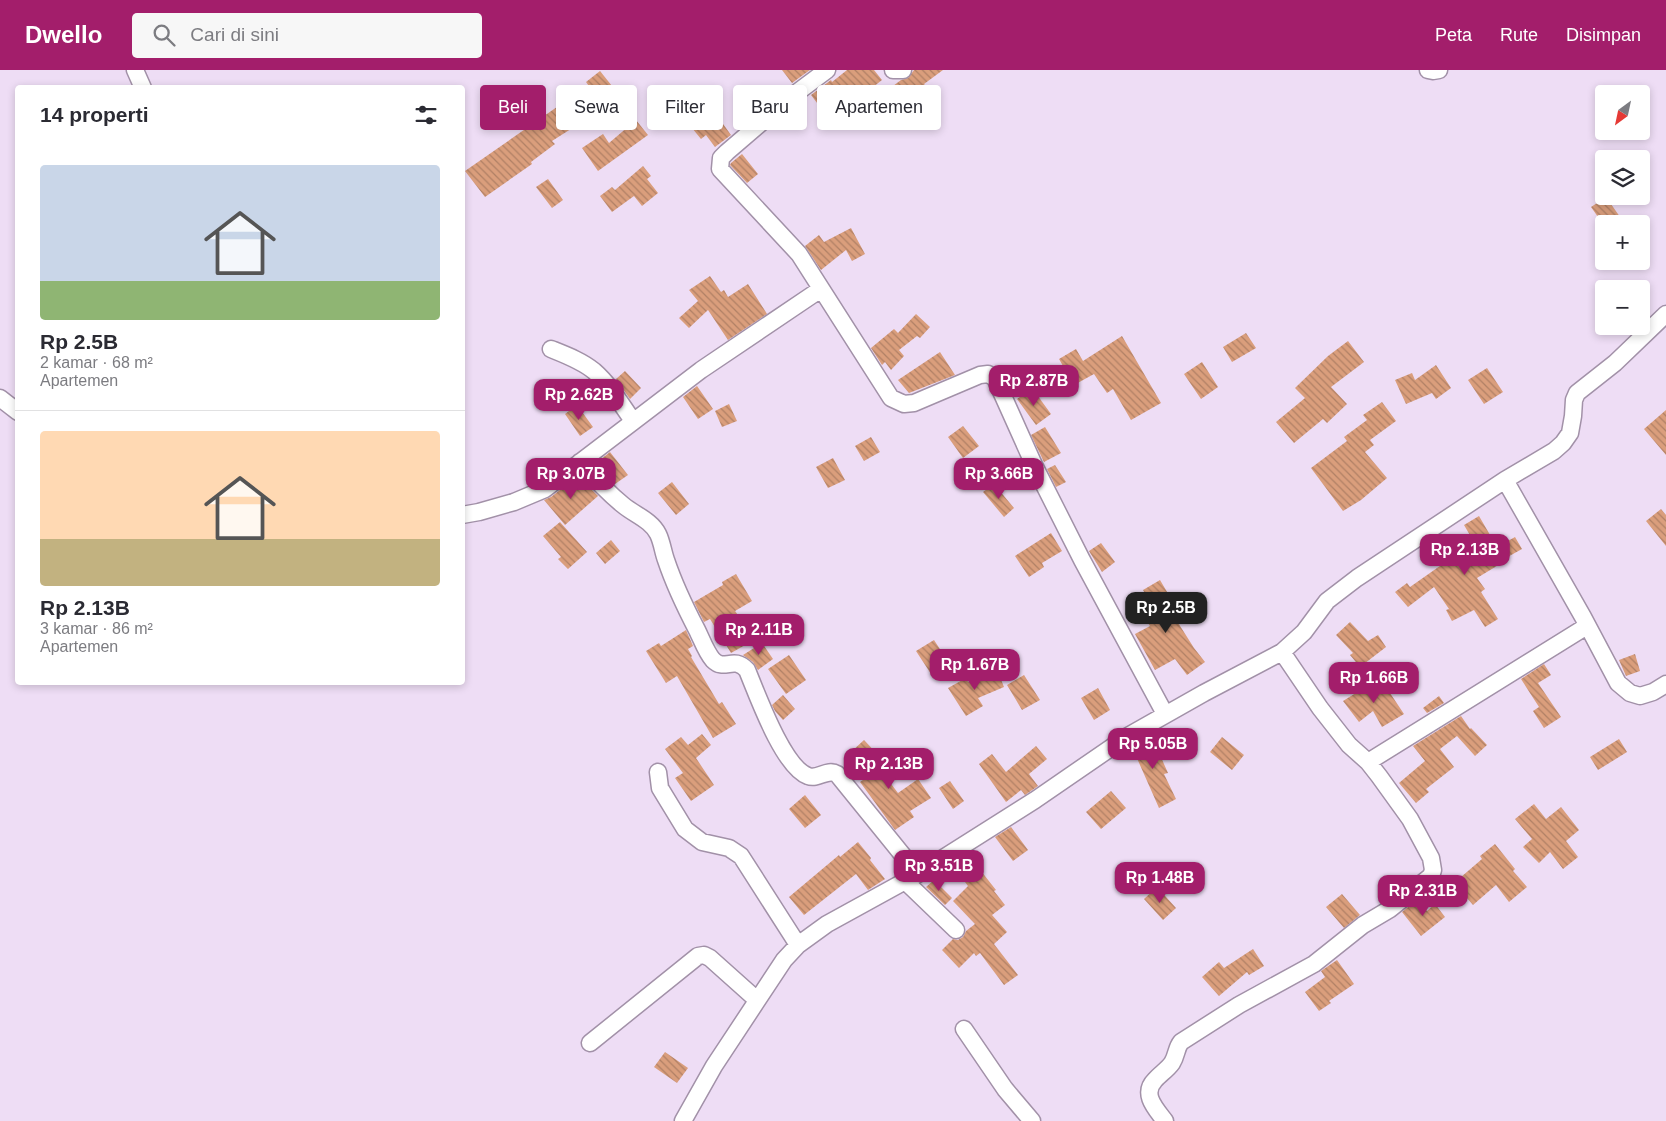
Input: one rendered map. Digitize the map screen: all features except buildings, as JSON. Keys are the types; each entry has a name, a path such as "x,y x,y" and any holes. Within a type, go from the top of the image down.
{"street":[{"path":"135,70 142,85"},
{"path":"827,70 791,97 727,152 721,158 720,169 799,254 891,398 898,403 914,403 980,375 988,374 995,378 1034,465 1082,560 1165,714"},
{"path":"893,70 903,70"},
{"path":"1428,70 1439,70"},
{"path":"465,514 479,512 514,502 544,489 701,370 821,288"},
{"path":"683,1121 714,1066 784,960 798,945 826,924 912,877 1035,800 1128,736 1165,714 1282,652 1304,632 1327,601 1357,578 1505,480 1554,451 1570,433 1574,416 1574,400 1577,393 1615,363 1666,314"},
{"path":"551,349 594,370 609,386 633,421"},
{"path":"0,398 15,410"},
{"path":"580,462 599,484 625,507 645,519 659,535 680,597 708,654 715,662 722,665 735,662 741,663 747,670 771,729 798,770 809,777 817,777 828,772 837,774 912,877 956,930"},
{"path":"1505,480 1618,683 1630,693 1640,696 1666,684"},
{"path":"1368,762 1587,626"},
{"path":"1165,1121 1149,1097 1149,1089 1178,1054 1178,1044 1239,1004 1314,964 1363,924 1390,909 1431,876 1433,870 1431,858 1410,820 1368,762 1349,745 1320,708 1282,652"},
{"path":"658,772 660,788 685,829 702,842 728,848 741,856 798,945"},
{"path":"590,1043 698,956 704,955 710,958 758,1000"},
{"path":"964,1028 1005,1089 1032,1121"}]}
